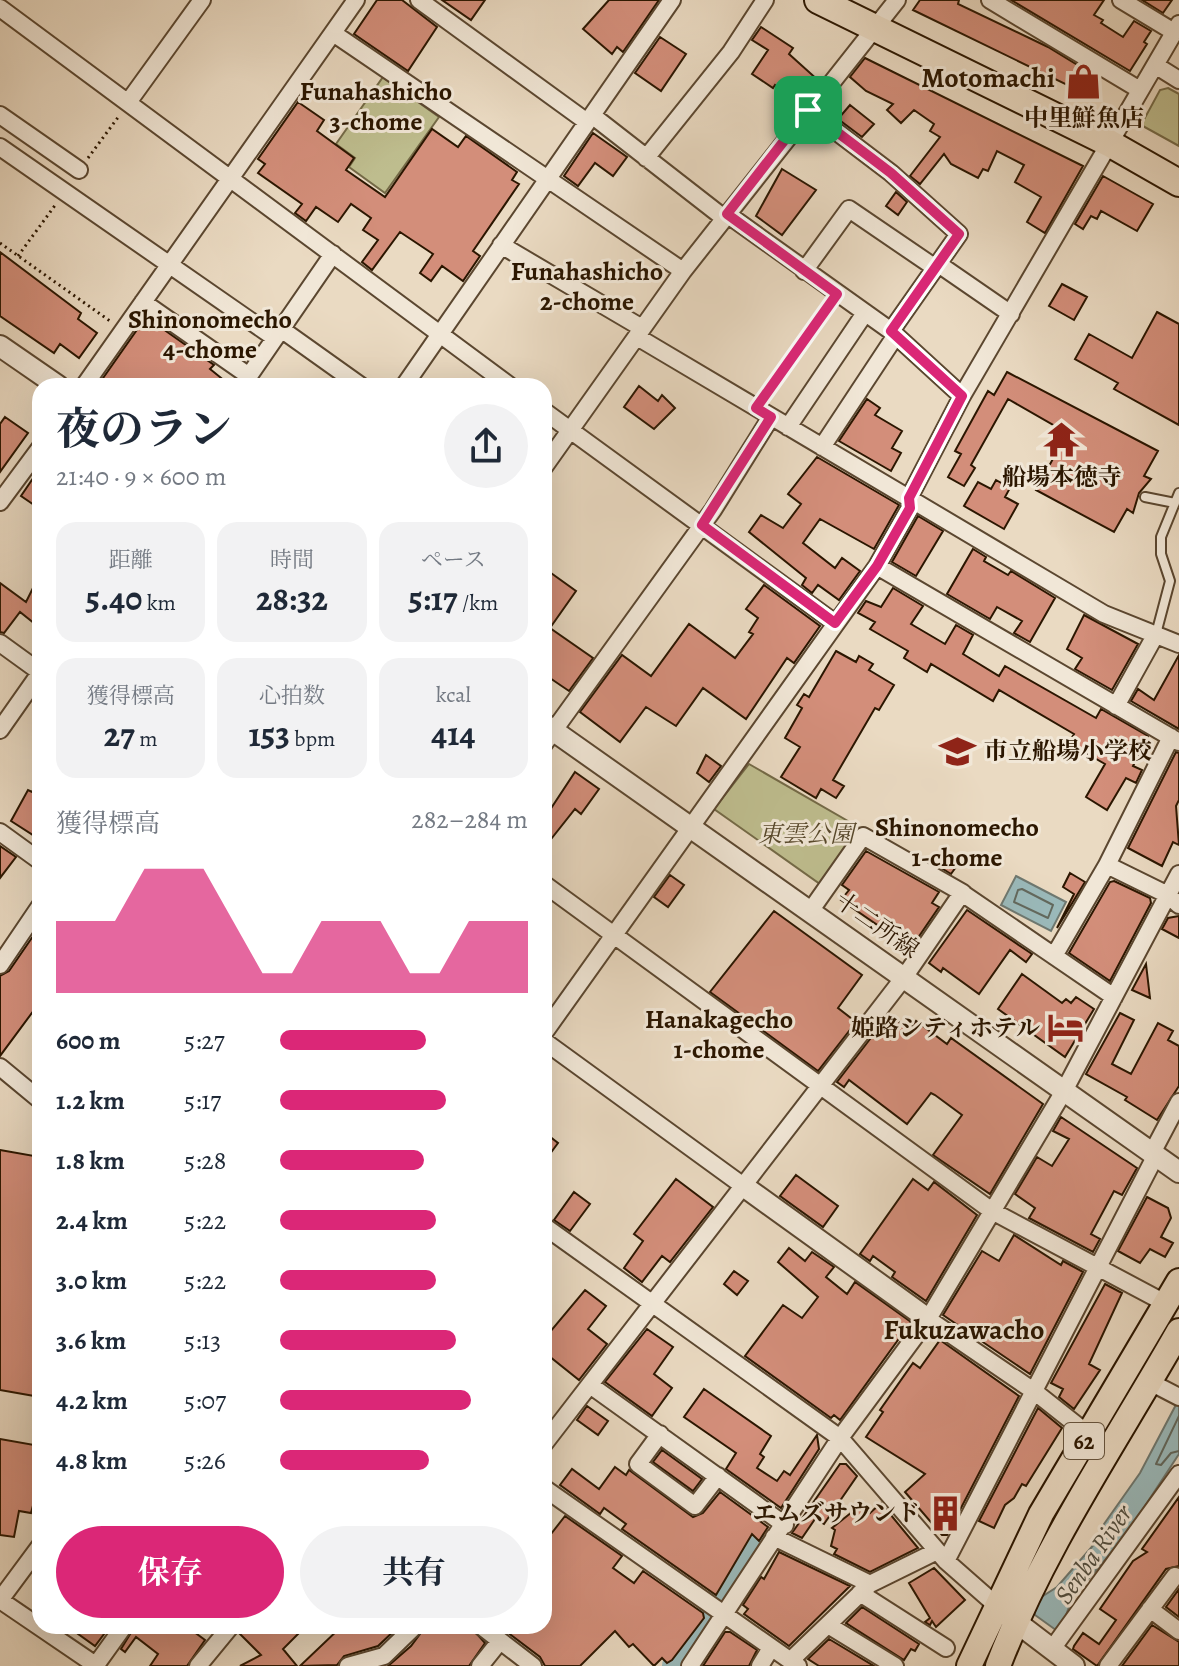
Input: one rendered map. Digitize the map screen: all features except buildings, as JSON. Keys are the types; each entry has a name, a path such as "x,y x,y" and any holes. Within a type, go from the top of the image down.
{"highway":[{"path":"818,0 1109,143 1179,183"}],"main road":[{"name":"62","path":"969,1666 1041,1514 1179,1281"},
{"name":"62","path":"998,1666 1015,1622 1063,1523 1179,1331"}],"street":[{"path":"129,101 202,0"},
{"path":"89,378 356,0"},
{"path":"419,0 894,333 962,396"},
{"path":"409,378 672,0"},
{"path":"646,158 731,52 765,0"},
{"path":"552,456 683,271 897,0"},
{"path":"990,0 1140,90"},
{"path":"552,1022 877,566 910,508 909,498 962,396 1177,28 1121,0"},
{"path":"2,7 499,378"},
{"path":"333,33 683,271"},
{"path":"1155,65 1179,80"},
{"path":"808,110 891,173 959,234 935,265 936,271 822,447"},
{"path":"0,115 79,170"},
{"path":"0,147 170,264 348,378"},
{"path":"804,271 849,209 1011,314"},
{"path":"501,245 764,413 1104,614 1179,644"},
{"path":"248,378 333,254"},
{"path":"143,302 242,378"},
{"path":"788,427 865,313"},
{"path":"0,346 46,378"},
{"path":"552,726 702,525 764,413"},
{"path":"552,417 835,623"},
{"path":"2,495 32,458"},
{"path":"877,566 1175,739 1054,956"},
{"path":"1116,706 1156,634"},
{"path":"0,643 32,666"},
{"path":"0,730 32,684"},
{"name":"十二所線","path":"552,736 811,910 1179,1172"},
{"path":"0,832 32,855"},
{"path":"811,910 863,836 963,893 1114,997"},
{"path":"1107,865 1174,900"},
{"path":"690,1666 840,1438 928,1319 1064,1091 1114,997 1174,900 1179,874"},
{"path":"552,890 992,1211 1167,1304"},
{"path":"552,1434 905,976 963,893"},
{"path":"0,965 32,918"},
{"path":"552,1047 928,1319 1035,1392 1088,1434"},
{"path":"0,1067 32,1093"},
{"path":"552,1494 794,1663 865,1589 941,1556 1035,1392 1179,1102"},
{"path":"552,1232 840,1438 941,1556 1015,1622 1074,1666"},
{"path":"1150,1382 1177,1396"},
{"path":"590,1385 718,1476 780,1531 946,1648"},
{"path":"660,1434 638,1464 695,1506 718,1476"},
{"path":"1052,1649 1173,1500 1179,1474"},
{"path":"32,1557 0,1600 32,1622"},
{"path":"1108,1666 1175,1576"},
{"path":"1150,1609 1179,1631"},
{"path":"828,1625 895,1666"},
{"path":"49,1634 96,1666 118,1634"},
{"path":"198,1666 224,1634"},
{"path":"348,1666 384,1656 407,1634"},
{"path":"491,1634 533,1666"},
{"path":"480,1666 500,1641"},
{"path":"760,1666 771,1648"}],"lane":[{"path":"1156,634 1170,581 1161,554 1161,537 1179,493"},
{"path":"1145,497 1176,503"}],"path":[{"path":"0,243 122,330"},
{"path":"764,413 837,294"}],"green space":[{"path":"383,77 439,117 385,193 349,167 355,158 336,144"},
{"path":"1168,88 1179,94 1179,146 1141,125 1160,90"},
{"name":"東雲公園","path":"749,764 860,828 820,884 714,809"}],"water":[{"path":"1016,876 1066,902 1051,931 1001,905"},
{"name":"Senba River","path":"1179,1399 1179,1454 1124,1538 1072,1598 1060,1633 1035,1615 1032,1603 1057,1587 1103,1534 1104,1524 1140,1473"}],"waterway":[{"path":"676,1666 755,1546"}],"place":[{"name":"中里鮮魚店","path":"1084,81"},
{"name":"船場本徳寺","path":"1062,440"},
{"name":"市立船場小学校","path":"958,751"},
{"name":"姫路シティホテル","path":"1066,1028"},
{"name":"エムズサウンド","path":"946,1513"}],"district":[{"name":"Motomachi","path":"988,77"},
{"name":"Funahashicho 3-chome","path":"376,106"},
{"name":"Funahashicho 2-chome","path":"587,286"},
{"name":"Shinonomecho 4-chome","path":"210,334"},
{"name":"Shinonomecho 1-chome","path":"957,842"},
{"name":"Hanakagecho 1-chome","path":"719,1034"},
{"name":"Fukuzawacho","path":"964,1329"}],"route":[{"path":"808,110 891,173 959,234 934,267 936,271 891,331 962,396 909,498 910,508 877,566 835,623 702,525 771,417 756,408 837,294 727,214 808,110"}]}
